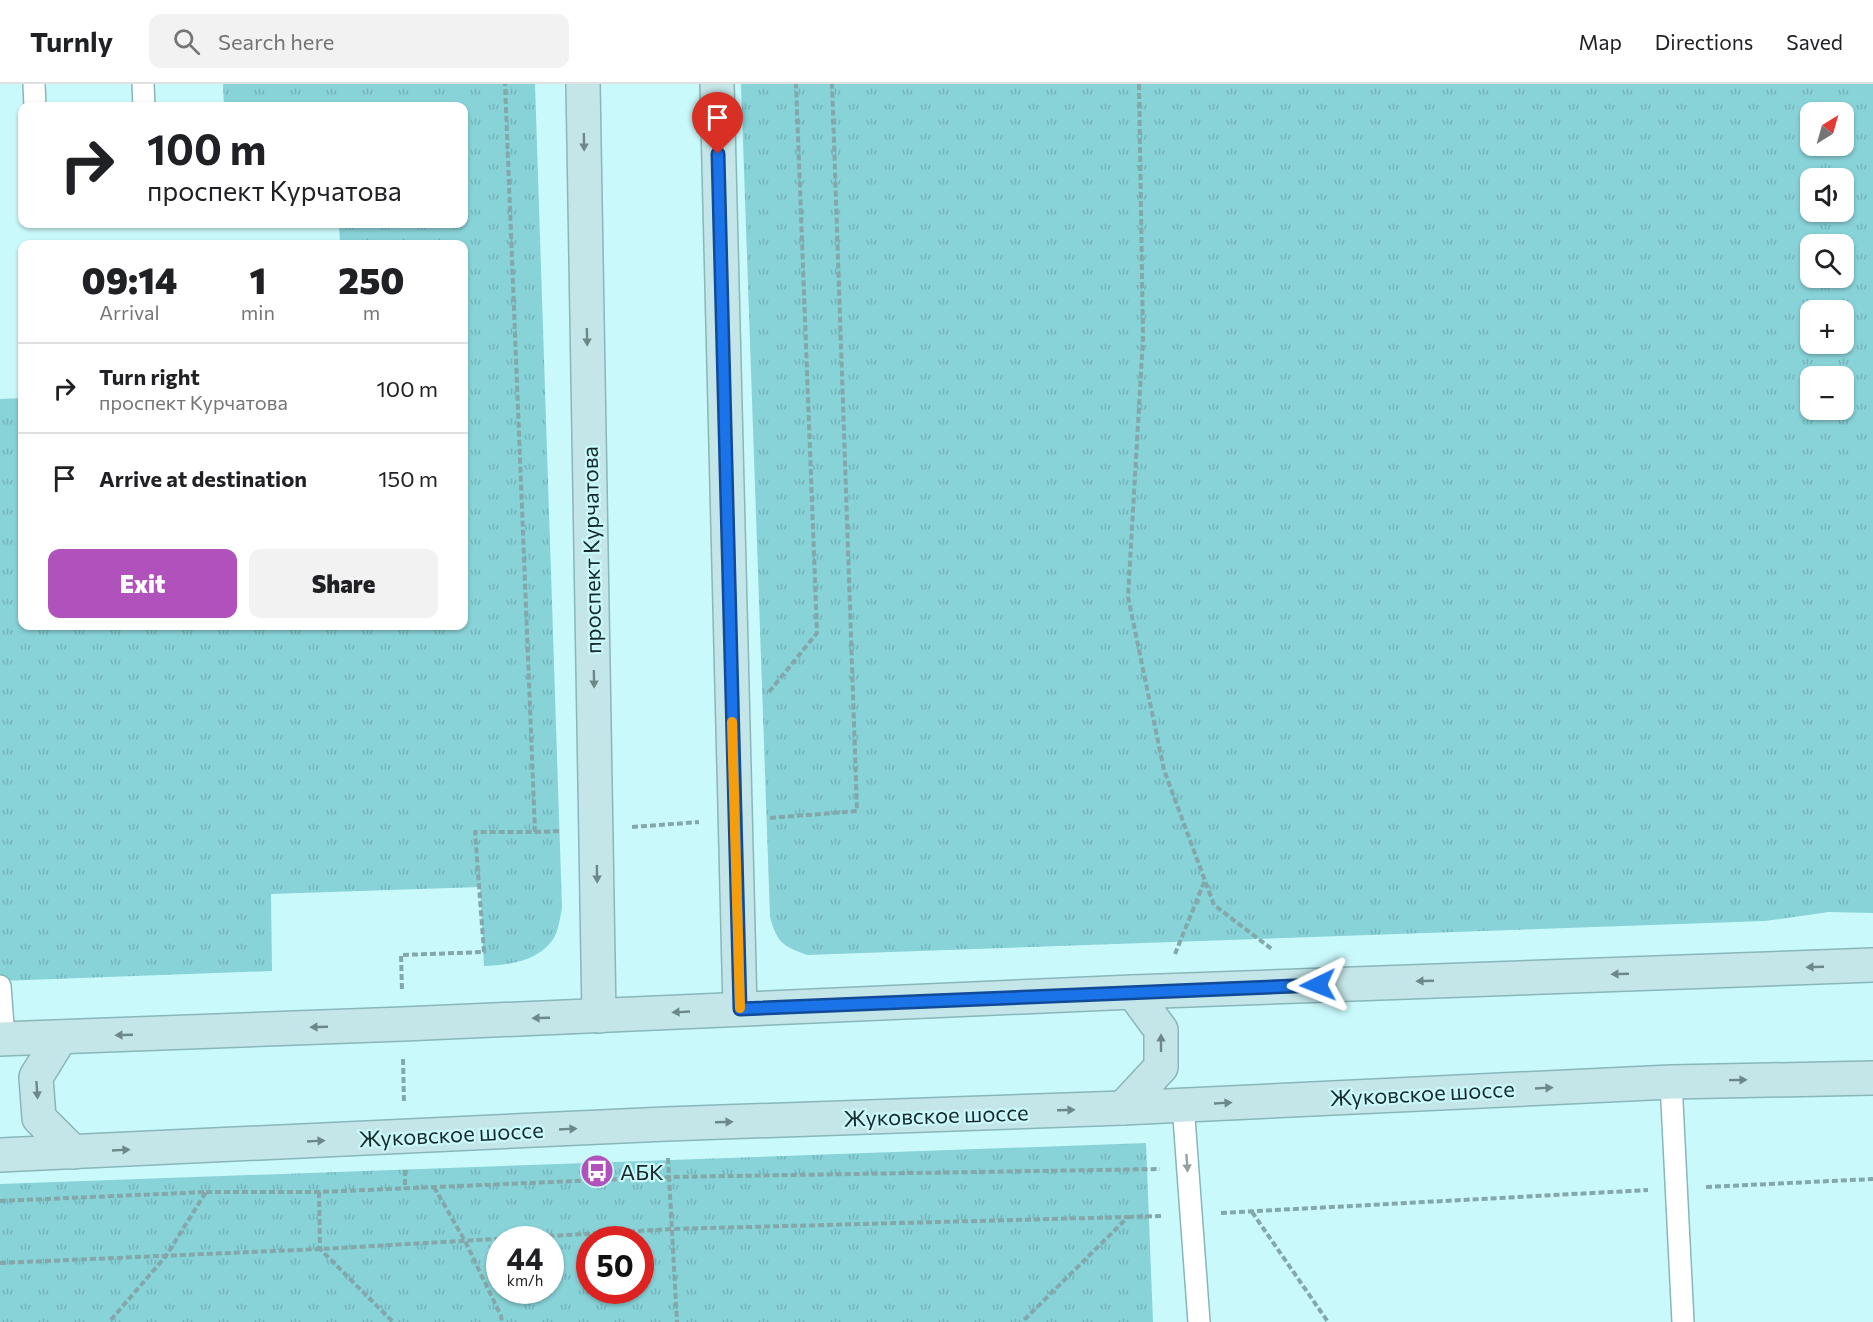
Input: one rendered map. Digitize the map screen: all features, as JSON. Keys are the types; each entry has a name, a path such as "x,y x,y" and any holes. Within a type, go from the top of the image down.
{"main road":[{"name":"проспект Курчатова","path":"582,84 600,1016"},
{"path":"717,84 740,1009"},
{"path":"2,1039 600,1016 1147,991 1873,965"},
{"path":"1122,1108 1161,1067 1161,1030 1147,991"},
{"path":"60,1038 36,1077 39,1118 73,1152"},
{"name":"Жуковское шоссе","path":"0,1155 666,1124 1122,1108 1671,1082 1873,1078"}],"lane":[{"path":"34,84 35,102"},
{"path":"143,84 144,102"},
{"path":"0,986 2,1039"},
{"path":"1671,1082 1683,1322"},
{"path":"1183,1104 1198,1322"}],"path":[{"path":"505,84 535,832"},
{"path":"768,693 818,633 796,84"},
{"path":"403,1024 401,955 484,952 475,832 596,830 857,811 832,84"},
{"path":"1139,84 1143,338 1128,597 1164,770 1214,905 1318,985"},
{"path":"1147,991 1205,879"},
{"path":"666,1124 676,1322"},
{"path":"0,1201 206,1192 319,1192 669,1177 1188,1168"},
{"path":"0,1263 320,1249 672,1229 1191,1215 1873,1179"},
{"path":"434,1187 465,1241 502,1322"},
{"path":"109,1322 166,1256 206,1192"},
{"path":"319,1192 320,1249 393,1322"},
{"path":"1251,1211 1328,1322"},
{"path":"1022,1322 1128,1217"}],"green space":[{"path":"223,84 535,84 562,908 555,936 542,951 524,960 484,966 480,887 271,894 272,971 0,981 0,399 18,398 18,630 468,630 468,240 340,240 339,228 468,228 468,102 224,102"},
{"path":"741,84 1873,84 1873,913 1829,912 1765,921 807,955 786,946 775,932 770,917"},
{"path":"1146,1143 1153,1322 0,1322 0,1184"}],"slow traffic":[{"path":"732,722 740,1008"}],"place":[{"name":"АБК","path":"597,1171"}],"route":[{"path":"718,154 740,1009 1318,985"}]}
